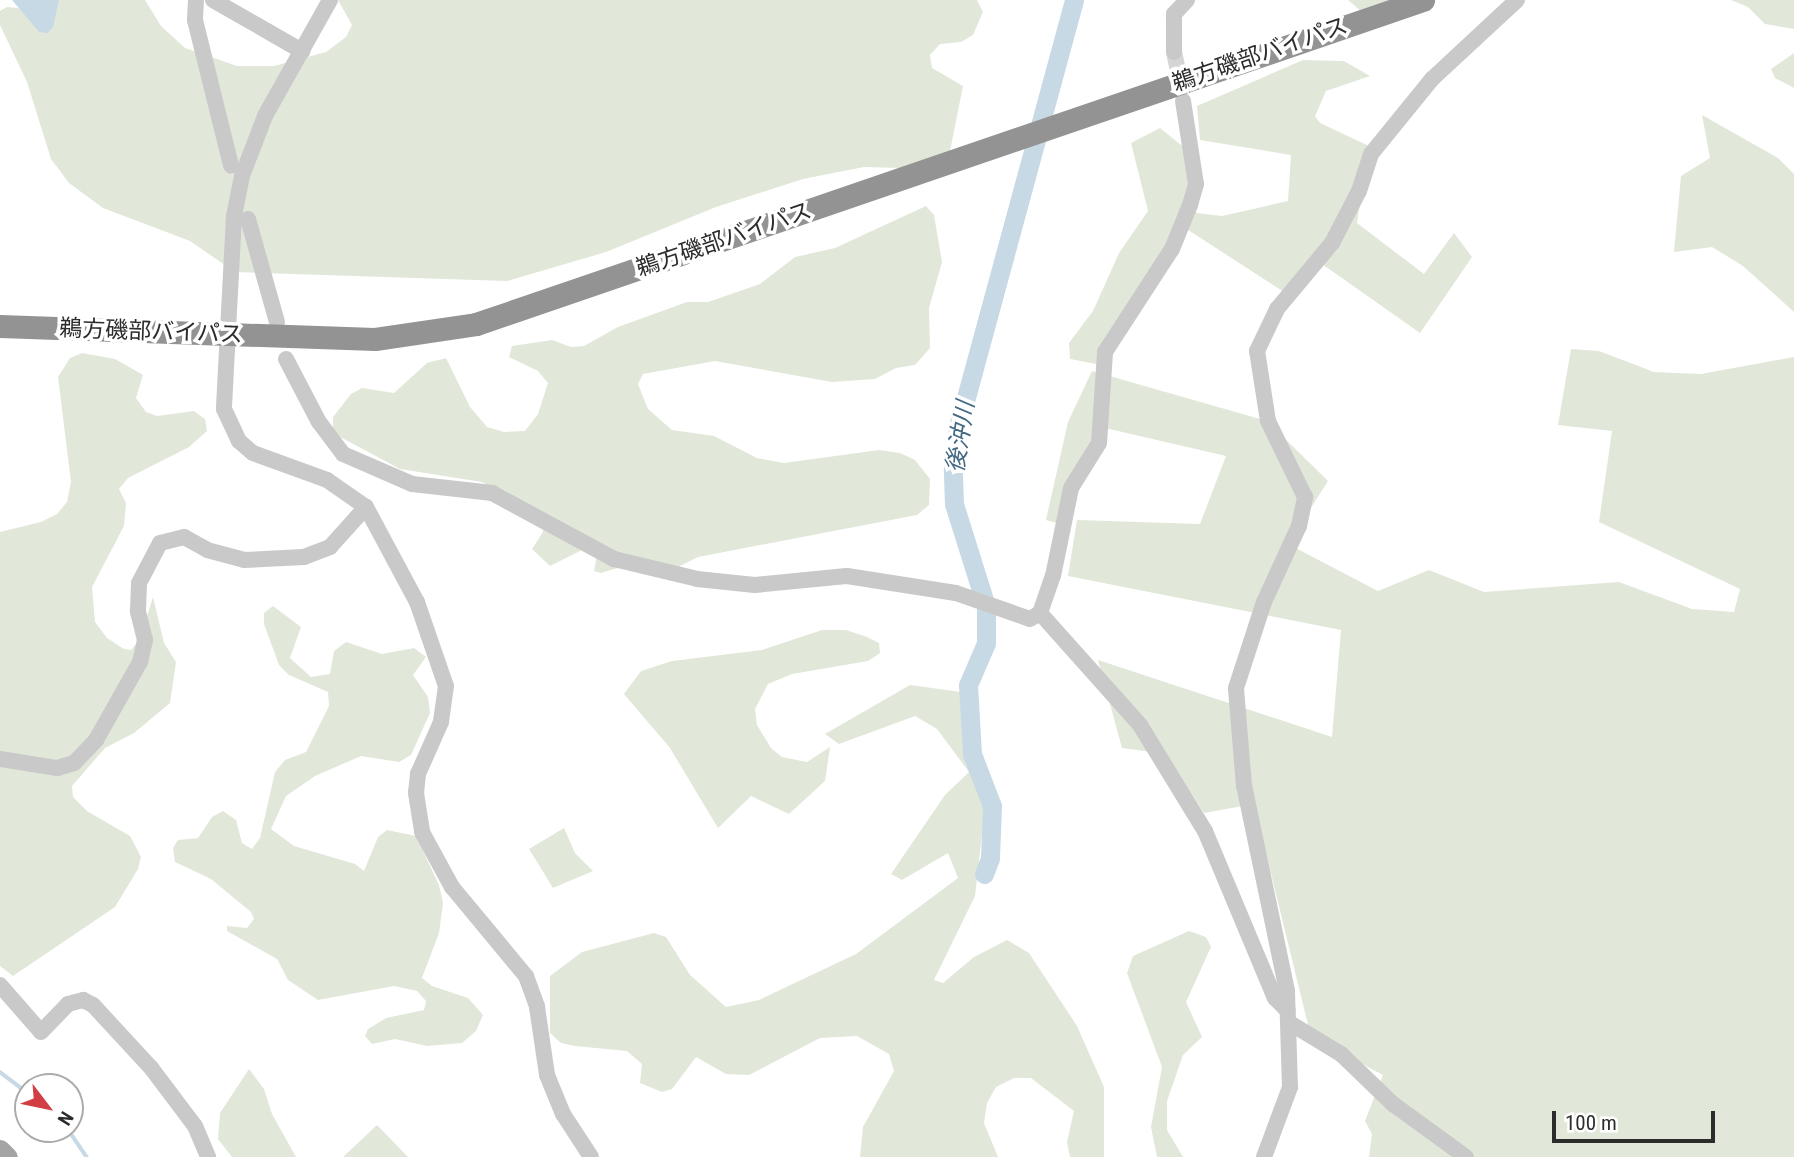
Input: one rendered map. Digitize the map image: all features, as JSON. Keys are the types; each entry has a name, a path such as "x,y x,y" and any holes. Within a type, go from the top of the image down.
{"highway":[{"name":"鵜方磯部バイパス","path":"0,326 394,338 476,324 1423,0"}],"main road":[{"path":"0,1149 8,1157"}],"street":[{"path":"196,0 195,20 232,166"},
{"path":"213,0 302,51"},
{"path":"330,0 265,116 242,176 234,216 224,409 239,441 268,460 327,480 366,507 417,602 446,686 441,722 418,774 416,793 422,832 452,887 526,976 537,1007 547,1075 564,1114 592,1157"},
{"path":"1174,52 1174,14 1187,0"},
{"path":"1264,1157 1290,1087 1288,1017 1244,786 1236,688 1264,602 1299,526 1305,496 1268,421 1257,351 1271,317 1332,243 1359,191 1371,154 1432,79 1517,0"},
{"path":"286,359 319,422 343,454 412,484 471,487 492,494 596,551 654,571 755,585 847,576 956,593 1030,619 1040,613 1069,513 1071,488 1099,443 1105,352 1172,249 1190,205 1196,184 1183,101"},
{"path":"248,219 277,322"},
{"path":"327,480 330,467 343,454"},
{"path":"0,759 57,768 74,762 96,740 141,662 145,640 138,611 139,583 160,543 184,537 207,550 244,560 304,557 330,547 366,507"},
{"path":"1040,613 1140,725 1205,831 1275,998 1288,1017 1341,1054 1394,1104 1465,1157"},
{"path":"0,985 41,1032 68,1004 83,1000 93,1005 159,1078 195,1126 208,1157"}],"shaded area":[{"path":"54,0 145,0 161,26 185,48 237,66 274,66 326,52 346,37 352,25 338,0 977,0 983,12 973,35 961,42 940,44 930,55 932,68 963,86 950,151 902,168 864,167 803,179 716,207 606,252 507,281 235,272 190,241 103,208 69,183 51,159 27,82 0,25 0,11 7,7 27,9"},
{"path":"1348,0 1392,0 1362,12"},
{"path":"1731,0 1794,0 1794,29 1765,24 1748,7"},
{"path":"1794,53 1794,88 1775,78 1771,69"},
{"path":"1303,60 1344,61 1370,76 1326,91 1315,116 1320,123 1369,146 1357,223 1424,274 1454,233 1472,257 1420,333 1322,264 1284,292 1182,226 1096,364 1070,359 1069,343 1093,311 1119,253 1148,211 1131,143 1160,128 1196,157 1192,207 1197,213 1222,216 1288,201 1291,155 1200,140 1197,106"},
{"path":"1702,115 1778,158 1794,174 1794,312 1743,266 1712,247 1674,252 1681,176 1710,158"},
{"path":"926,206 934,215 942,262 929,308 930,348 915,365 896,368 875,379 832,382 715,361 643,374 638,384 648,409 672,430 714,436 757,458 784,463 879,450 900,453 915,460 930,479 929,505 917,515 698,557 676,568 624,566 601,573 594,571 597,555 586,548 550,566 532,549 543,532 544,519 530,509 482,482 400,469 333,433 333,417 351,394 362,388 394,393 427,363 446,358 470,407 487,427 504,432 525,431 538,414 548,383 538,371 509,357 512,346 552,340 571,347 584,346 618,327 687,302 708,302 760,284 795,257 835,248"},
{"path":"1571,349 1599,351 1654,372 1701,374 1794,357 1794,1157 1369,1157 1372,1134 1365,1121 1383,1075 1311,1037 1254,804 1204,813 1166,754 1122,748 1098,660 1332,737 1341,630 1068,576 1077,520 1200,524 1226,456 1105,428 1071,473 1063,525 1046,520 1068,422 1092,371 1267,421 1328,481 1288,544 1378,591 1429,570 1484,592 1619,582 1692,609 1734,612 1740,589 1599,522 1612,431 1558,425"},
{"path":"82,353 115,359 143,375 136,398 146,412 157,416 194,411 205,419 207,431 189,447 128,478 119,489 126,503 124,526 92,587 95,622 107,638 124,649 131,650 140,639 153,597 164,643 176,662 170,703 134,733 105,748 72,786 73,797 87,811 130,836 141,857 138,869 115,907 13,976 0,966 0,532 41,522 57,514 67,502 71,482 58,377 70,358"},
{"path":"273,606 301,627 290,658 311,677 330,674 334,651 346,642 382,654 414,648 426,657 413,675 428,697 430,713 411,755 399,762 361,756 315,776 286,796 271,829 294,846 355,864 364,871 378,837 387,830 416,836 439,885 443,903 439,933 422,978 432,986 468,998 483,1015 476,1031 462,1043 427,1046 395,1039 372,1044 365,1036 368,1029 386,1018 424,1010 426,1001 417,991 394,986 318,1000 288,980 277,959 227,931 227,926 247,928 254,919 251,912 211,879 175,862 173,848 178,840 198,838 212,817 223,811 236,820 242,843 252,849 260,838 275,772 285,760 306,752 329,706 328,692 289,675 279,665 264,624 264,613"},
{"path":"822,630 846,630 867,637 879,643 880,653 868,661 792,674 768,684 755,709 757,725 771,748 782,757 807,762 830,747 825,781 789,814 751,796 718,828 670,748 624,694 641,671 672,661 762,650"},
{"path":"910,685 961,692 964,743 985,808 975,896 934,980 943,983 974,957 1007,940 1029,953 1077,1026 1104,1087 1104,1157 1070,1157 1067,1142 1074,1111 1031,1078 1014,1078 996,1087 987,1103 984,1123 998,1157 860,1157 863,1127 894,1071 889,1054 857,1036 820,1038 749,1075 726,1074 696,1057 672,1089 662,1092 640,1083 642,1064 627,1051 561,1043 550,1033 550,976 582,952 654,933 666,937 690,975 726,1007 759,1000 856,954 958,878 948,853 902,880 891,874 945,795 969,772 937,729 915,716 839,744 825,734"},
{"path":"564,828 575,853 593,871 553,888 529,849"},
{"path":"1189,931 1206,937 1211,947 1186,1002 1202,1037 1183,1055 1167,1101 1167,1130 1183,1157 1157,1157 1151,1127 1162,1067 1127,973 1133,956"},
{"path":"249,1069 264,1089 272,1114 296,1157 232,1157 218,1139 220,1113"},
{"path":"377,1125 408,1157 343,1157"}],"water":[{"path":"12,0 59,0 53,27 48,33 39,32"}],"waterway":[{"name":"後沖川","path":"984,874 990,858 992,806 972,754 968,685 986,643 986,606 954,504 953,469 958,427 1074,0"},
{"path":"0,1072 14,1082"},
{"path":"78,1143 87,1157"}],"tunnel":[{"path":"1174,52 1182,91"}]}
